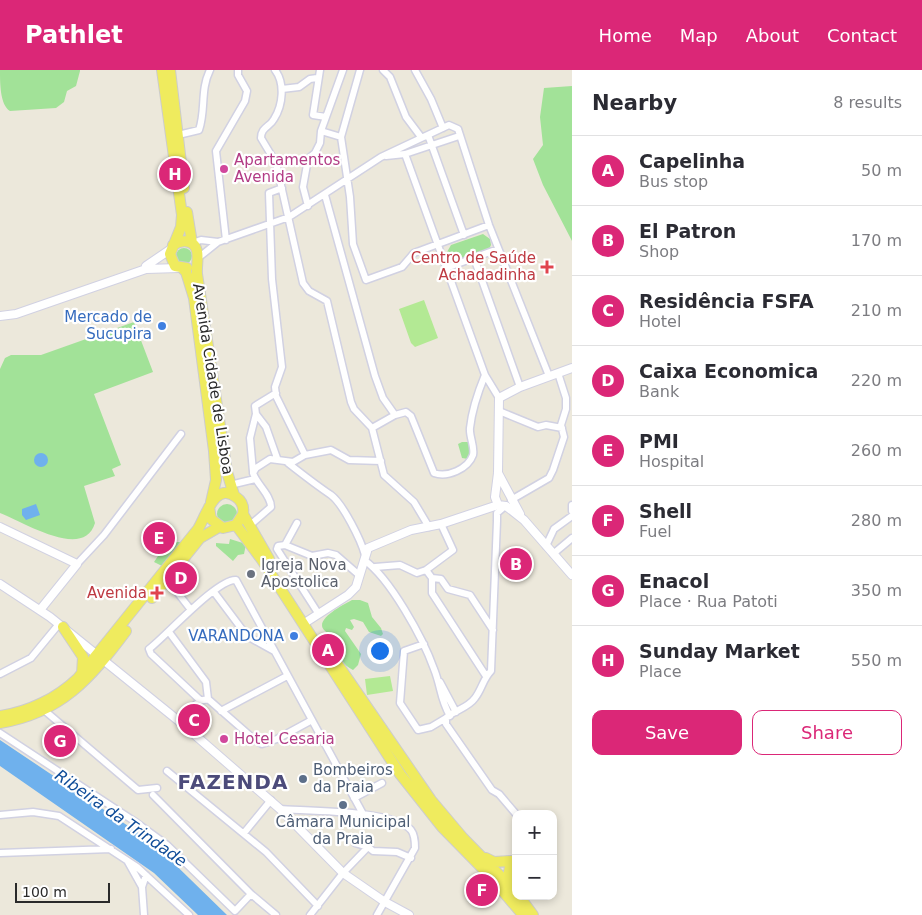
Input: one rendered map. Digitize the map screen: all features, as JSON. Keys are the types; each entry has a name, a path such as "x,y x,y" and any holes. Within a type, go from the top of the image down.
{"main road":[{"path":"162,70 182,215 181,227 172,247 172,262 181,268 193,266 197,260 196,247 192,243 170,70"},
{"path":"172,247 180,241 192,243"},
{"name":"Avenida Cidade de Lisboa","path":"197,260 230,485 234,495"},
{"name":"Avenida Cidade de Lisboa","path":"101,658 198,529 210,504 216,480 194,298 186,272 181,268"},
{"path":"243,514 236,525 226,528 219,526 211,518 210,504 219,495 234,495 243,505 243,514 249,526 305,622 400,774 442,827 490,876 523,915"},
{"path":"236,525 431,800 463,838 484,857 512,888"},
{"path":"0,723 30,716 74,692 200,538 219,526"},
{"path":"61,626 83,658 82,674"},
{"path":"0,716 19,712 40,704 66,688 101,658"},
{"path":"484,857 494,862 512,858"},
{"path":"512,864 509,872 512,885"},
{"path":"522,900 533,915"}],"street":[{"path":"178,135 195,133 199,130 202,120 203,89 210,70"},
{"path":"226,240 216,150 245,101 247,91 238,75 238,70"},
{"path":"276,70 280,76 282,95 274,120 264,129 261,138 276,163 303,284 309,291 327,301 351,402 354,409 372,428 384,475 414,502 429,527"},
{"path":"320,70 317,78 313,115 326,117"},
{"path":"308,206 303,187 308,159 315,153 320,143 321,131 342,70"},
{"path":"360,70 341,137 353,244 366,280 402,267 414,253 489,225"},
{"path":"383,70 390,77 406,117 433,146 464,235"},
{"path":"390,77 394,70"},
{"path":"415,70 431,99 443,128"},
{"path":"282,89 299,87 310,79 317,78"},
{"path":"192,243 201,240 218,242 272,225 308,206 381,157 449,125 455,127 498,249 549,376"},
{"path":"321,131 341,137"},
{"path":"381,157 405,154 459,136"},
{"path":"405,154 485,375 499,398 498,473 503,503 524,520 572,575"},
{"path":"282,188 269,193 272,225 272,280 282,367 276,393 305,454"},
{"path":"325,195 376,376 383,398 395,415"},
{"path":"197,260 218,242"},
{"path":"0,316 9,315 133,272 155,262 172,247"},
{"path":"446,268 498,249"},
{"path":"474,258 520,387"},
{"path":"133,272 162,267 181,268"},
{"path":"0,322 9,315"},
{"path":"499,398 520,387 572,368"},
{"path":"305,622 348,595 356,587 364,557 368,548 374,544 411,530 441,524 503,503 549,478 564,437 562,428 566,398 558,373"},
{"path":"372,428 395,415 406,412 411,416 434,473 444,476 450,474 470,461 474,453 470,430 474,403 485,375"},
{"path":"276,393 257,402 254,406 256,414 266,428 277,458"},
{"path":"499,411 538,427 546,425 562,428"},
{"path":"249,526 271,507 270,500 254,476 250,438 256,414"},
{"path":"40,610 77,564 104,535 181,434"},
{"path":"288,463 305,454 331,450 349,460 380,462"},
{"path":"230,485 254,476 262,463 277,458 288,463 320,489 333,496 361,539 364,557 374,567 411,619 424,644 438,680 442,702 451,715"},
{"path":"498,473 509,492"},
{"path":"503,503 501,490 509,492"},
{"path":"424,644 404,651 400,703 418,730 431,727 469,705 476,697 486,676 491,671 493,567 497,553 497,513 509,492"},
{"path":"572,505 572,512"},
{"path":"546,546 554,529 572,516"},
{"path":"285,545 297,523"},
{"path":"374,567 400,565 417,573 426,570 453,550 441,524"},
{"path":"0,527 77,564"},
{"path":"553,554 572,538"},
{"path":"318,613 277,549 278,546 285,545 312,556 328,553 336,555 342,563 359,575"},
{"path":"426,570 432,578 432,593 486,676"},
{"path":"432,578 440,579 448,589 470,595 493,631"},
{"path":"167,579 190,610"},
{"path":"200,700 150,654 149,649 190,610 231,580 236,580 363,814"},
{"path":"0,584 61,626 180,722 271,800 343,873 385,902 409,915"},
{"path":"214,592 247,636 274,651"},
{"path":"0,674 31,658 61,626"},
{"path":"169,632 206,682 208,699 255,740 262,744 278,739 312,720"},
{"path":"221,711 287,676"},
{"path":"180,722 200,700 208,699"},
{"path":"44,710 138,790 157,788"},
{"path":"451,715 446,724 492,790 500,794 513,810"},
{"path":"0,733 134,821 167,846 235,911 251,894"},
{"path":"167,771 244,833 318,906"},
{"path":"354,798 382,783"},
{"path":"153,795 251,894 276,915"},
{"path":"244,833 271,800"},
{"path":"280,809 363,814 397,821 410,830 415,839 415,848 377,915"},
{"path":"0,815 33,812 59,816 112,849 146,875 189,915"},
{"path":"355,843 368,847 373,851 397,852 410,858"},
{"path":"310,915 343,873 368,847"},
{"path":"0,854 112,849"},
{"path":"126,860 142,887 145,914"},
{"path":"142,887 146,875"}],"green space":[{"path":"0,70 80,71 76,86 67,91 64,102 56,108 10,111 2,99"},
{"path":"572,86 572,241 543,185 533,159 543,145 540,117 544,88"},
{"path":"483,234 490,239 491,245 488,251 458,262 450,260 447,252 451,245"},
{"path":"184,248 192,256 184,264 176,256"},
{"path":"424,300 438,338 415,347 411,343 399,309"},
{"path":"134,322 153,372 94,394 121,465 112,469 115,476 84,486 95,523 89,534 79,539 66,539 37,530 0,513 0,369 5,358 11,355 41,355"},
{"path":"468,442 472,451 468,459 462,458 458,444"},
{"path":"227,504 234,507 237,514 234,521 227,524 220,521 217,514 220,507"},
{"path":"230,539 246,544 244,554 238,555 233,561 216,546 216,543 229,544"},
{"path":"172,542 186,542 164,567 154,562 164,547 170,546"},
{"path":"352,600 368,603 372,617 381,628 383,634 381,636 369,632 363,622 354,619 350,620 354,627 352,630 346,628 345,631 361,654 358,665 353,670 341,659 340,643 324,630 322,626 323,621 332,612"},
{"path":"390,676 393,691 367,695 365,679"}],"water":[{"path":"41,453 46,455 48,460 46,465 41,467 36,465 34,460 36,455"},
{"path":"36,504 40,515 26,520 22,515 22,509"},
{"path":"0,740 152,842 227,915 198,915 154,873 0,766"}],"place":[{"name":"Apartamentos Avenida","path":"224,169"},
{"name":"Sunday Market","path":"175,174"},
{"name":"Centro de Saúde Achadadinha","path":"547,267"},
{"name":"Mercado de Sucupira","path":"162,326"},
{"name":"PMI","path":"159,538"},
{"name":"El Patron","path":"516,564"},
{"name":"Igreja Nova Apostolica","path":"251,574"},
{"name":"Caixa Economica","path":"181,578"},
{"name":"Avenida","path":"157,593"},
{"name":"VARANDONA","path":"294,636"},
{"name":"Capelinha","path":"328,650"},
{"name":"Residência FSFA","path":"194,720"},
{"name":"Hotel Cesaria","path":"224,739"},
{"name":"Enacol","path":"60,741"},
{"name":"Bombeiros da Praia","path":"303,779"},
{"name":"Câmara Municipal da Praia","path":"343,805"},
{"name":"Shell","path":"482,890"}],"district":[{"name":"FAZENDA","path":"233,782"}],"water label":[{"name":"Ribeira da Trindade","path":"121,818"}]}
